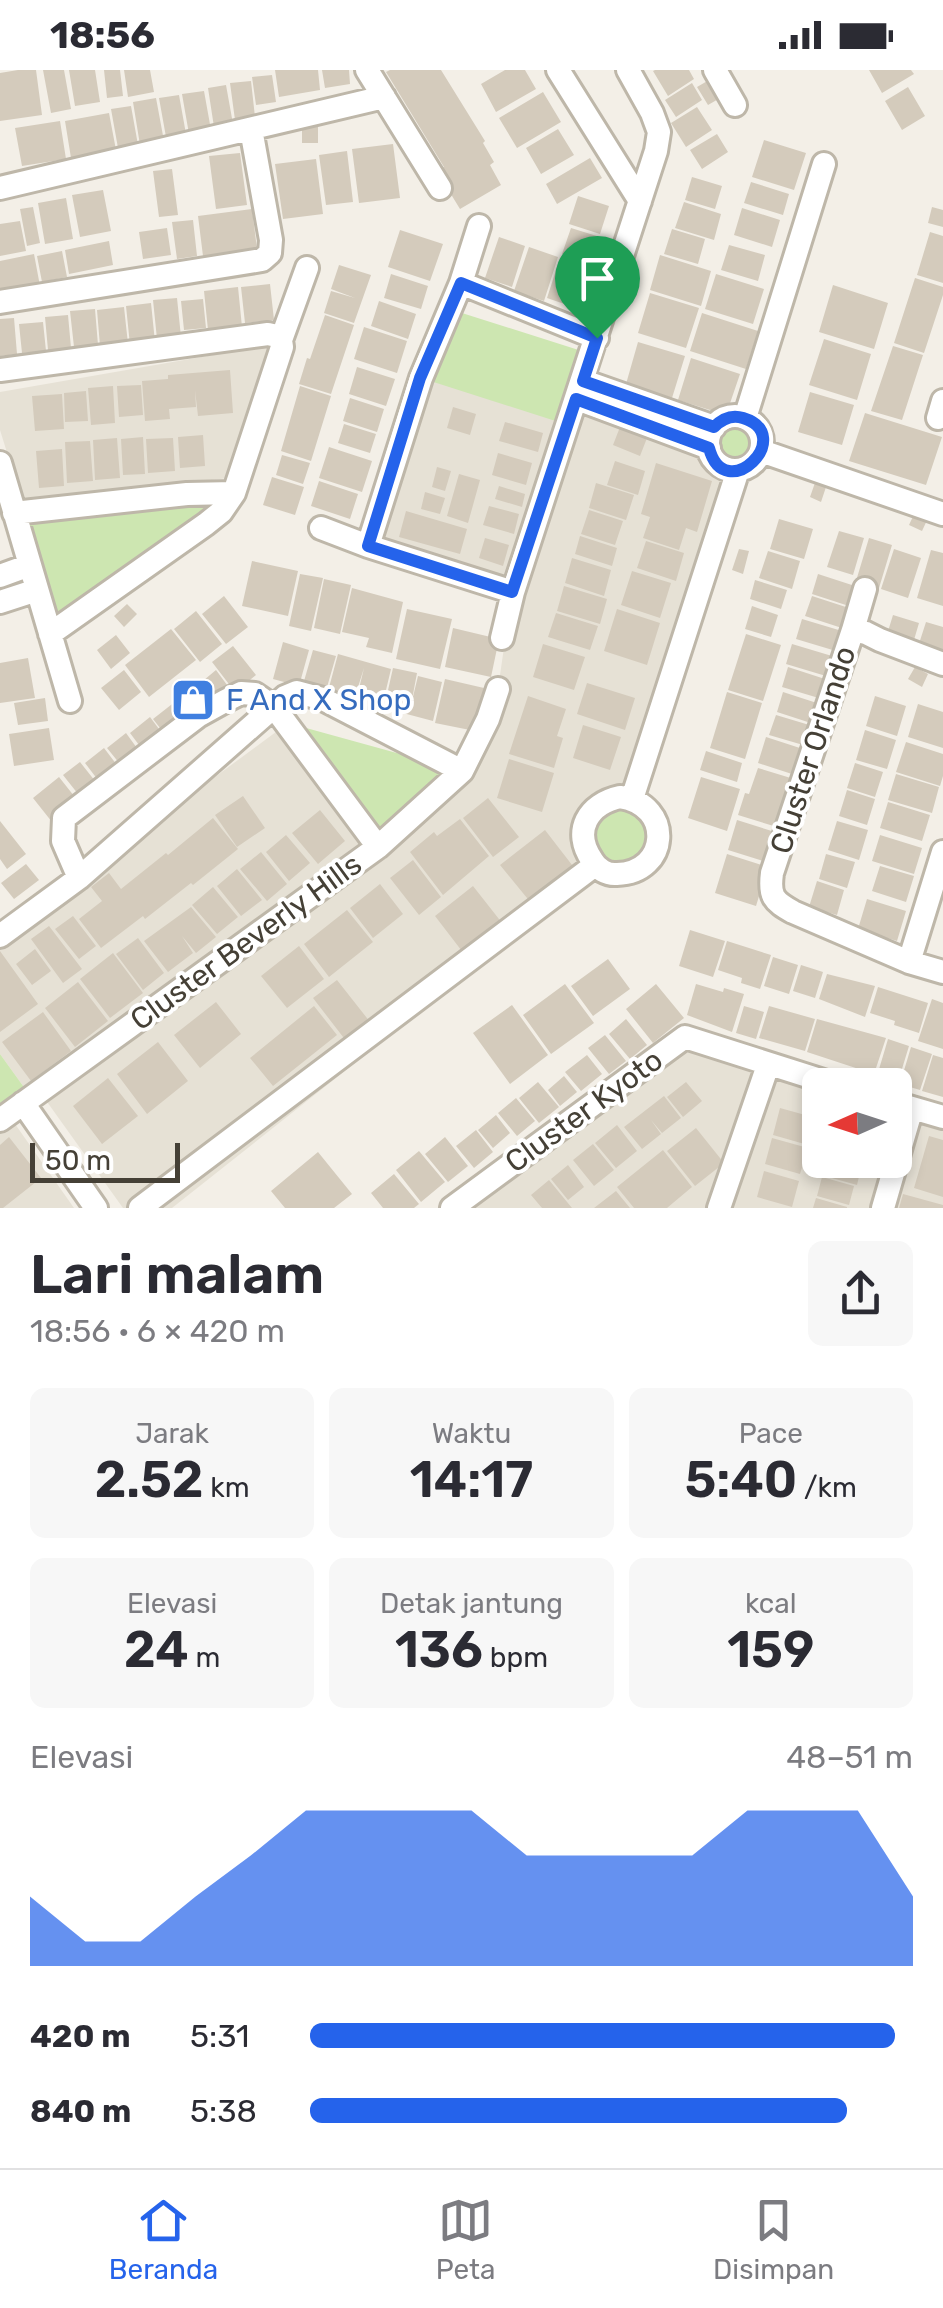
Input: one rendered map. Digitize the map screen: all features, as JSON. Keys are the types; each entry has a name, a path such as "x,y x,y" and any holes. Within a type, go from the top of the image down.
{"street":[{"path":"367,70 440,188"},
{"path":"558,70 640,201"},
{"path":"502,638 512,592 656,151 659,132 628,70"},
{"path":"716,70 735,105"},
{"path":"0,188 384,97"},
{"path":"0,302 262,260 270,253 271,240 251,129"},
{"path":"745,418 824,164"},
{"path":"368,546 420,378 461,283 479,226"},
{"path":"280,340 307,268"},
{"path":"461,283 597,338"},
{"path":"0,370 268,334 277,336 282,347 234,493 221,512 50,634"},
{"path":"580,390 712,437"},
{"path":"728,417 745,418 758,428 761,451 752,464 738,470 722,467 711,455 712,437 728,417"},
{"path":"761,451 943,514"},
{"path":"0,463 70,701"},
{"path":"632,799 738,470"},
{"path":"14,513 188,494 234,493"},
{"path":"321,528 512,592"},
{"path":"0,576 30,565"},
{"path":"853,630 866,589"},
{"path":"0,602 37,590"},
{"name":"Cluster Orlando","path":"943,664 853,630 772,873 770,890 778,904 793,912 909,962 943,972"},
{"path":"0,936 79,878 284,698 297,692 323,699 462,771 498,689"},
{"path":"79,878 63,842 64,818 198,716 241,693 255,694 274,707 378,848"},
{"name":"Cluster Beverly Hills","path":"0,1120 378,848 462,771"},
{"path":"632,799 644,805 658,826 656,850 649,861 628,874 611,875 595,865 583,839 589,815 608,800 632,799"},
{"path":"909,962 943,852"},
{"path":"140,1208 595,865"},
{"name":"Cluster Kyoto","path":"452,1208 684,1038 802,1075"},
{"path":"719,1208 768,1065"},
{"path":"23,1104 96,1208"},
{"path":"912,1108 943,1118"},
{"path":"883,1208 889,1178"}],"shaded area":[{"path":"276,344 228,478 23,504 0,430 0,392"},
{"path":"421,378 577,399 712,447 730,467 607,863 172,1208 123,1208 40,1092 31,1097 0,1054 0,936 288,723 378,847 462,771 498,689 512,592 368,546"},
{"path":"687,1038 802,1079 802,1178 912,1178 912,1108 943,1118 943,1208 459,1208"},
{"path":"8,1114 74,1208 0,1208 0,1120"}],"green space":[{"path":"443,307 588,353 568,425 421,378"},
{"path":"736,419 753,426 760,443 753,460 736,467 719,460 712,443 719,426"},
{"path":"214,502 57,614 29,523"},
{"path":"288,723 462,771 378,847"},
{"path":"621,804 652,827 645,857 617,867 599,857 594,830 598,819"},
{"path":"0,1054 31,1097 0,1120"}],"building":[{"path":"36,70 42,115 0,121 0,73"},
{"path":"43,70 64,70 71,109 51,113"},
{"path":"69,70 95,70 100,102 75,106"},
{"path":"104,70 120,70 123,96 107,98"},
{"path":"124,70 150,70 154,92 128,97"},
{"path":"275,70 318,70 320,90 279,97"},
{"path":"322,70 349,70 350,84 325,88"},
{"path":"441,70 485,141 494,162 490,165 501,185 460,209 449,191 454,188 444,167 386,72"},
{"path":"505,70 525,70 536,89 496,112 481,84"},
{"path":"655,70 689,70 694,79 668,96"},
{"path":"869,70 911,70 914,74 882,93"},
{"path":"272,75 276,102 256,105 252,77"},
{"path":"716,76 727,94 708,105 697,87"},
{"path":"251,81 255,117 235,120 230,83"},
{"path":"692,83 702,100 676,117 665,100"},
{"path":"226,85 233,124 214,127 208,88"},
{"path":"908,87 925,116 902,130 885,101"},
{"path":"204,91 211,130 189,134 182,94"},
{"path":"543,92 561,122 517,148 499,118"},
{"path":"179,95 186,134 166,137 159,98"},
{"path":"156,98 164,141 140,145 133,102"},
{"path":"131,106 138,145 118,148 111,109"},
{"path":"697,107 712,130 686,147 671,123"},
{"path":"109,113 116,150 71,158 65,121"},
{"path":"60,121 66,159 22,166 15,128"},
{"path":"302,124 318,124 318,143 302,143"},
{"path":"558,129 574,155 541,174 526,148"},
{"path":"717,134 728,152 702,169 690,150"},
{"path":"764,140 806,153 794,190 752,177"},
{"path":"393,144 400,198 359,203 352,149"},
{"path":"347,151 353,202 326,205 319,155"},
{"path":"240,153 247,205 216,209 209,156"},
{"path":"590,158 602,178 557,204 546,184"},
{"path":"316,159 323,214 283,219 275,164"},
{"path":"172,169 178,215 159,217 153,171"},
{"path":"692,177 722,186 715,209 685,200"},
{"path":"751,182 789,194 783,215 744,203"},
{"path":"103,190 111,231 80,237 72,195"},
{"path":"578,196 609,206 600,234 569,224"},
{"path":"66,198 73,239 45,244 38,203"},
{"path":"684,202 721,214 714,240 675,228"},
{"path":"33,207 40,243 27,246 20,209"},
{"path":"932,207 943,210 943,227 928,223"},
{"path":"742,208 780,220 772,247 734,235"},
{"path":"252,209 257,249 203,256 198,216"},
{"path":"193,220 197,256 177,259 172,222"},
{"path":"20,221 26,251 0,256 0,224"},
{"path":"167,228 171,255 143,259 139,232"},
{"path":"571,228 600,237 591,263 562,254"},
{"path":"672,229 705,239 698,264 664,254"},
{"path":"400,230 443,244 430,281 388,267"},
{"path":"930,232 943,236 943,283 917,275"},
{"path":"499,237 525,246 512,287 485,278"},
{"path":"109,241 113,265 69,274 65,250"},
{"path":"729,245 765,255 758,281 721,270"},
{"path":"529,247 558,257 544,301 514,291"},
{"path":"62,251 67,277 42,282 37,256"},
{"path":"34,254 40,286 0,293 0,261"},
{"path":"660,255 711,271 701,306 650,290"},
{"path":"560,258 591,269 579,309 547,298"},
{"path":"339,265 371,275 354,323 324,313 331,291 355,298 331,289"},
{"path":"391,274 428,286 421,309 384,298"},
{"path":"716,274 764,289 753,324 705,309"},
{"path":"915,278 943,287 924,353 894,343"},
{"path":"270,284 274,320 245,323 241,287"},
{"path":"833,285 888,303 874,349 819,332"},
{"path":"238,287 242,327 208,330 204,291"},
{"path":"650,293 699,308 686,348 638,333"},
{"path":"177,298 181,337 157,339 153,300"},
{"path":"203,299 206,328 184,330 181,301"},
{"path":"379,301 416,314 408,339 371,326"},
{"path":"151,303 155,342 130,345 126,306"},
{"path":"124,307 128,344 100,346 97,310"},
{"path":"95,309 98,345 74,347 70,311"},
{"path":"702,313 758,331 746,369 690,351"},
{"path":"68,315 71,348 48,350 45,317"},
{"path":"325,315 354,325 331,394 299,384"},
{"path":"14,318 17,354 0,356 0,319"},
{"path":"43,322 46,351 22,353 19,324"},
{"path":"364,327 407,341 397,373 354,359"},
{"path":"824,339 871,354 857,400 809,385"},
{"path":"638,342 685,356 672,398 626,384"},
{"path":"893,346 923,355 902,420 871,411"},
{"path":"691,358 740,374 726,415 678,400"},
{"path":"357,367 395,379 386,406 349,394"},
{"path":"230,370 233,413 198,416 195,390 196,407 169,409 170,419 145,421 142,381"},
{"path":"141,385 143,415 119,417 117,386"},
{"path":"113,386 115,423 91,425 88,388"},
{"path":"300,386 331,396 311,461 281,451"},
{"path":"86,391 88,421 65,422 64,393"},
{"path":"810,392 854,405 842,445 798,432"},
{"path":"62,394 64,429 35,431 32,396"},
{"path":"350,398 384,409 377,432 343,421"},
{"path":"453,407 476,414 470,435 447,428"},
{"path":"865,413 942,437 926,485 849,461"},
{"path":"505,422 543,433 538,452 499,441"},
{"path":"344,424 376,434 370,453 338,443"},
{"path":"620,427 647,438 640,456 613,445"},
{"path":"203,435 205,466 180,468 178,437"},
{"path":"143,437 145,474 123,475 121,439"},
{"path":"117,438 120,478 95,480 93,440"},
{"path":"173,438 175,471 148,473 146,439"},
{"path":"90,441 93,481 67,483 65,442"},
{"path":"329,447 372,461 362,492 319,478"},
{"path":"62,449 64,486 39,488 36,451"},
{"path":"498,453 532,463 526,485 492,475"},
{"path":"282,455 310,463 303,484 276,475"},
{"path":"615,461 645,471 638,495 607,485"},
{"path":"656,463 712,481 697,532 686,528 679,550 643,538 650,517 641,514"},
{"path":"437,467 451,471 445,491 432,487"},
{"path":"459,474 480,480 468,523 447,516"},
{"path":"272,477 304,487 295,515 263,505"},
{"path":"816,480 827,484 821,502 810,497"},
{"path":"319,481 358,494 350,519 311,506"},
{"path":"596,483 634,495 626,520 589,508"},
{"path":"499,486 525,494 522,507 495,499"},
{"path":"425,492 445,498 440,514 421,509"},
{"path":"489,506 519,514 514,534 483,525"},
{"path":"589,510 623,521 615,545 581,534"},
{"path":"916,510 929,516 922,531 909,525"},
{"path":"406,511 467,529 460,554 399,537"},
{"path":"779,519 813,529 804,559 770,549"},
{"path":"839,531 864,538 853,575 827,567"},
{"path":"580,536 617,548 612,566 575,554"},
{"path":"485,538 509,545 503,566 479,558"},
{"path":"869,538 892,545 879,588 856,581"},
{"path":"646,541 684,553 676,581 637,568"},
{"path":"739,549 749,551 743,574 732,570"},
{"path":"894,549 921,558 908,598 881,589"},
{"path":"931,550 943,553 943,606 917,598"},
{"path":"768,551 800,561 792,589 759,578"},
{"path":"572,558 611,570 604,596 565,583"},
{"path":"252,561 298,571 288,616 242,606"},
{"path":"632,571 671,583 660,618 621,605"},
{"path":"300,574 323,578 311,631 289,626"},
{"path":"818,574 858,587 852,607 812,594"},
{"path":"324,579 351,585 340,634 314,628"},
{"path":"755,580 787,590 781,609 750,599"},
{"path":"564,586 607,599 600,624 557,611"},
{"path":"352,588 403,602 392,653 366,647 369,638 342,632"},
{"path":"224,596 248,627 226,644 202,614"},
{"path":"812,596 852,609 845,629 805,616"},
{"path":"127,604 137,614 124,627 114,616"},
{"path":"752,606 778,615 771,637 745,629"},
{"path":"407,609 452,619 440,669 396,659"},
{"path":"617,609 660,623 647,665 604,651"},
{"path":"196,611 222,644 200,662 174,629"},
{"path":"556,613 598,626 590,650 548,637"},
{"path":"893,615 919,623 911,650 885,641"},
{"path":"802,619 842,631 836,651 796,639"},
{"path":"926,622 943,627 943,661 916,653"},
{"path":"453,628 499,639 491,677 445,667"},
{"path":"171,629 196,660 149,697 125,665"},
{"path":"746,634 781,645 763,701 728,690"},
{"path":"116,635 130,653 111,669 97,650"},
{"path":"283,642 309,650 299,686 273,679"},
{"path":"543,644 585,657 574,690 533,677"},
{"path":"792,644 832,656 826,676 786,664"},
{"path":"233,646 256,675 235,692 212,662"},
{"path":"313,650 336,656 325,694 302,688"},
{"path":"338,654 391,669 381,711 355,705 364,668 353,703 327,695"},
{"path":"28,658 35,698 0,703 0,663"},
{"path":"788,667 828,680 822,699 782,687"},
{"path":"915,667 928,674 922,687 908,679"},
{"path":"393,668 417,673 411,705 418,676 442,682 433,721 384,708"},
{"path":"124,670 141,692 119,710 101,688"},
{"path":"216,670 230,689 212,703 198,685"},
{"path":"445,679 484,688 475,731 435,723"},
{"name":"F And X Shop","path":"194,683 209,702 191,716 176,697"},
{"path":"587,683 635,698 625,730 577,714"},
{"path":"727,692 762,703 745,759 710,748"},
{"path":"783,692 823,705 817,725 777,712"},
{"path":"528,696 566,709 557,736 563,738 554,768 509,754"},
{"path":"875,696 906,706 897,736 866,726"},
{"path":"45,698 48,721 18,725 14,703"},
{"path":"176,701 190,719 167,737 153,719"},
{"path":"918,704 943,712 943,748 908,737"},
{"path":"776,715 816,727 810,747 769,735"},
{"path":"150,717 165,737 145,753 130,733"},
{"path":"583,725 621,737 610,770 573,758"},
{"path":"49,728 54,760 14,766 9,734"},
{"path":"865,730 896,740 887,769 856,760"},
{"path":"126,733 142,755 124,769 107,748"},
{"path":"766,737 803,749 795,775 758,763"},
{"path":"906,742 943,754 940,786 896,772"},
{"path":"104,748 120,769 101,784 85,763"},
{"path":"706,751 742,763 737,782 700,770"},
{"path":"509,759 554,773 542,812 497,798"},
{"path":"80,762 99,786 82,799 63,775"},
{"path":"855,763 883,772 875,797 847,788"},
{"path":"758,768 794,779 777,827 738,815"},
{"path":"896,774 939,787 932,813 888,800"},
{"path":"59,777 78,801 52,822 33,798"},
{"path":"701,777 740,789 727,831 688,818"},
{"path":"847,790 875,799 867,825 839,816"},
{"path":"243,796 265,828 237,847 215,815"},
{"path":"488,798 519,837 493,857 463,818"},
{"path":"888,802 930,815 922,841 880,828"},
{"path":"320,810 345,841 318,864 292,833"},
{"path":"213,818 238,849 101,948 79,919 102,901 91,887 109,873 121,889"},
{"path":"460,819 489,856 443,895 410,852 434,832 437,836"},
{"path":"737,820 775,832 766,862 728,850"},
{"path":"0,821 26,854 7,869 0,859"},
{"path":"837,821 868,830 859,860 828,850"},
{"path":"545,830 579,874 536,909 500,865"},
{"path":"286,835 310,863 289,881 266,852"},
{"path":"880,835 922,848 914,874 872,861"},
{"path":"261,852 287,884 267,901 240,869"},
{"path":"727,854 768,867 756,906 715,893"},
{"path":"826,854 855,862 847,888 819,879"},
{"path":"413,860 441,897 419,915 390,878"},
{"path":"26,864 39,880 14,899 1,883"},
{"path":"880,866 914,876 906,902 872,891"},
{"path":"237,869 262,900 241,916 217,886"},
{"path":"817,881 844,890 837,915 809,907"},
{"path":"380,884 403,914 373,938 350,908"},
{"path":"473,886 506,928 468,959 435,916"},
{"path":"213,887 238,917 217,934 192,905"},
{"path":"867,899 906,911 897,941 858,929"},
{"path":"191,907 216,937 196,953 182,936 193,953 168,972 144,941"},
{"path":"347,910 373,942 329,977 304,944"},
{"path":"73,916 96,946 79,959 55,929"},
{"path":"49,926 82,969 63,983 31,939"},
{"path":"690,930 725,941 713,977 679,966"},
{"path":"138,938 164,973 143,990 116,954"},
{"path":"727,941 771,955 760,989 718,970"},
{"path":"299,946 324,979 287,1008 261,976"},
{"path":"35,949 51,971 32,985 16,964"},
{"path":"0,951 38,1004 0,1032"},
{"path":"113,953 143,993 110,1018 80,979"},
{"path":"773,957 798,965 789,994 764,986"},
{"path":"608,959 630,989 593,1016 571,986"},
{"path":"801,965 823,972 815,998 793,991"},
{"path":"827,974 875,986 865,1017 819,999"},
{"path":"337,980 374,1027 350,1046 313,998"},
{"path":"78,982 108,1021 75,1047 45,1008"},
{"path":"565,984 594,1023 551,1054 523,1015"},
{"path":"656,984 684,1018 653,1043 626,1009"},
{"path":"696,984 744,994 732,1032 687,1015"},
{"path":"878,987 928,1003 919,1033 870,1013"},
{"path":"932,999 943,1003 943,1049 918,1041"},
{"path":"216,1002 241,1034 200,1068 174,1035"},
{"path":"512,1005 548,1055 510,1084 473,1033"},
{"path":"314,1006 337,1035 273,1086 250,1058"},
{"path":"744,1006 764,1012 756,1039 736,1033"},
{"path":"769,1006 815,1019 805,1051 759,1038"},
{"path":"43,1012 71,1051 31,1081 2,1042"},
{"path":"626,1019 647,1045 630,1059 609,1034"},
{"path":"817,1019 886,1038 876,1068 856,1068 807,1052"},
{"path":"605,1035 626,1061 609,1074 588,1048"},
{"path":"888,1039 909,1046 902,1068 879,1068"},
{"path":"158,1042 188,1081 147,1114 117,1074"},
{"path":"911,1047 932,1054 920,1090 912,1088 912,1068 905,1068"},
{"path":"587,1055 602,1074 581,1091 565,1072"},
{"path":"933,1055 943,1058 943,1097 922,1091"},
{"path":"564,1076 577,1092 560,1106 548,1090"},
{"path":"108,1078 138,1116 102,1144 73,1106"},
{"path":"538,1082 559,1107 539,1123 519,1098"},
{"path":"686,1082 702,1101 683,1117 667,1097"},
{"path":"664,1096 681,1118 662,1133 651,1120 661,1134 642,1149 624,1127"},
{"path":"516,1098 535,1121 517,1136 498,1113"},
{"path":"780,1108 802,1114 802,1143 773,1135"},
{"path":"496,1115 510,1133 493,1148 478,1130"},
{"path":"617,1125 637,1151 616,1168 595,1143"},
{"path":"696,1128 724,1163 695,1186 667,1151"},
{"path":"476,1130 493,1152 474,1168 456,1146"},
{"path":"929,1136 943,1140 943,1197 914,1188"},
{"path":"9,1137 41,1178 0,1208 0,1145"},
{"path":"445,1137 468,1166 448,1182 425,1154"},
{"path":"772,1138 802,1146 800,1174 765,1164"},
{"path":"593,1144 614,1170 594,1186 573,1160"},
{"path":"663,1150 692,1187 667,1208 634,1208 617,1187"},
{"path":"419,1151 445,1182 421,1202 396,1170"},
{"path":"318,1152 352,1194 334,1208 285,1208 271,1191"},
{"path":"568,1165 584,1187 568,1200 551,1179"},
{"path":"764,1171 799,1181 792,1207 757,1197"},
{"path":"394,1174 419,1204 414,1208 383,1208 371,1193"},
{"path":"822,1178 854,1186 849,1205 817,1196"},
{"path":"832,1178 859,1178 857,1185"},
{"path":"549,1180 572,1208 542,1208 531,1195"},
{"path":"616,1191 630,1208 594,1208"},
{"path":"903,1194 943,1205 943,1208 899,1208"},
{"path":"816,1198 847,1207 847,1208 813,1208"}],"place":[{"name":"F And X Shop","path":"193,700"}],"route":[{"path":"461,283 597,338 583,381 714,427 728,417 745,418 758,428 761,436 758,458 745,468 730,470 716,462 709,448 576,399 512,592 368,546 420,378 461,283"}]}
